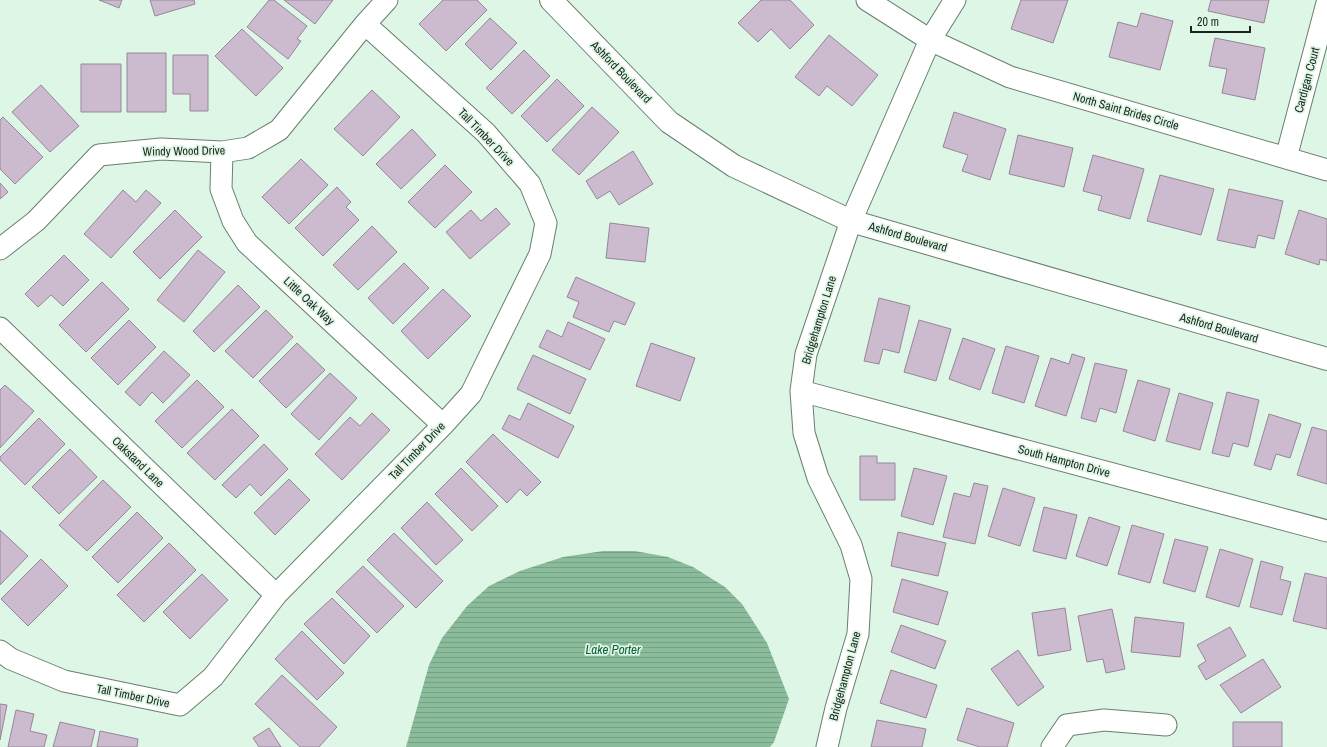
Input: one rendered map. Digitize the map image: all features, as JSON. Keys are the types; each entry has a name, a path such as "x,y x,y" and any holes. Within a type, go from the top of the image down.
{"street":[{"name":"Windy Wood Drive","path":"0,249 36,221 99,155 161,149 222,152 248,148 280,130 365,24 387,0"},
{"name":"Ashford Boulevard","path":"551,0 669,122 734,166 851,221 1327,359"},
{"name":"North Saint Brides Circle","path":"867,0 930,40 1010,77 1327,170"},
{"name":"Bridgehampton Lane","path":"827,747 836,708 858,634 861,579 851,544 818,478 804,433 801,391 806,354 851,221 930,40 955,0"},
{"name":"Cardigan Court","path":"1286,158 1327,3"},
{"name":"Tall Timber Drive","path":"0,651 11,659 64,681 180,705 213,677 276,595 443,425 471,394 540,254 546,223 530,184 486,133 365,24"},
{"name":"Little Oak Way","path":"222,152 221,189 232,221 247,243 443,425"},
{"name":"Oakstand Lane","path":"0,328 276,595"},
{"name":"South Hampton Drive","path":"801,391 1327,531"},
{"path":"1052,747 1067,725 1104,720 1166,725"}],"water":[{"name":"Lake Porter","path":"603,551 635,551 668,557 693,567 725,587 742,604 767,643 789,699 774,742 770,747 406,747 429,665 442,638 467,606 489,586 520,571 563,557"}],"building":[{"path":"99,0 122,0 119,8"},
{"path":"150,0 194,0 195,4 155,16"},
{"path":"269,0 274,0 307,26 297,39 301,41 288,59 247,27"},
{"path":"284,0 333,0 315,24"},
{"path":"443,0 477,0 487,10 446,51 419,24"},
{"path":"761,0 790,0 814,25 790,49 771,29 758,42 738,23"},
{"path":"1021,0 1068,0 1053,43 1011,29"},
{"path":"1211,0 1269,0 1264,23 1208,11"},
{"path":"1141,13 1173,21 1160,70 1109,57 1118,22 1137,27"},
{"path":"490,18 517,43 491,70 465,44"},
{"path":"242,29 283,68 256,96 215,56"},
{"path":"829,35 878,75 852,106 827,86 819,96 795,77"},
{"path":"1215,38 1265,48 1255,100 1222,93 1227,69 1209,66"},
{"path":"524,50 550,76 512,114 486,88"},
{"path":"127,53 166,53 166,112 127,112"},
{"path":"173,55 208,55 208,111 190,111 190,94 173,94"},
{"path":"81,64 121,64 121,112 81,112"},
{"path":"557,79 584,106 547,142 521,116"},
{"path":"41,85 79,126 50,152 12,112"},
{"path":"372,90 400,117 363,156 334,129"},
{"path":"592,107 619,132 579,175 552,150"},
{"path":"954,112 1006,129 990,180 962,171 968,155 943,147"},
{"path":"3,117 43,157 15,184 0,169 0,120"},
{"path":"412,129 436,155 401,189 376,164"},
{"path":"1018,135 1073,148 1064,187 1009,174"},
{"path":"633,151 653,184 619,205 610,191 597,199 586,181"},
{"path":"1093,155 1144,169 1130,219 1098,210 1102,196 1083,191"},
{"path":"301,159 328,185 289,224 262,197"},
{"path":"445,165 472,192 435,228 408,202"},
{"path":"1160,175 1214,189 1201,235 1147,221"},
{"path":"0,183 8,192 0,199"},
{"path":"337,187 351,202 346,207 359,220 323,256 295,228"},
{"path":"1229,189 1283,201 1274,239 1258,235 1255,248 1217,240"},
{"path":"123,190 136,202 146,190 161,203 111,258 84,234"},
{"path":"496,208 510,224 470,259 446,232 471,210 481,221"},
{"path":"175,210 202,237 160,279 133,252"},
{"path":"1299,210 1327,219 1327,261 1320,259 1319,265 1285,254"},
{"path":"610,223 649,228 645,262 606,258"},
{"path":"372,226 397,252 358,290 333,265"},
{"path":"198,250 225,272 184,322 157,300"},
{"path":"64,255 89,280 63,306 51,295 38,307 25,294"},
{"path":"404,263 429,288 393,324 368,298"},
{"path":"576,277 635,303 625,325 614,321 609,332 573,317 579,302 567,297"},
{"path":"102,282 129,309 86,352 59,325"},
{"path":"238,285 260,307 214,352 193,331"},
{"path":"443,289 471,316 428,359 401,331"},
{"path":"879,298 910,306 899,353 883,349 879,364 864,361"},
{"path":"266,310 293,337 253,378 225,351"},
{"path":"129,320 156,347 118,385 91,358"},
{"path":"919,320 951,329 936,381 904,372"},
{"path":"568,322 605,339 590,370 539,347 547,330 562,337"},
{"path":"963,338 995,349 980,390 949,379"},
{"path":"297,343 325,370 286,408 259,381"},
{"path":"651,343 695,358 680,401 636,386"},
{"path":"1006,346 1039,356 1024,403 992,393"},
{"path":"164,351 190,375 163,403 152,392 140,406 125,392"},
{"path":"1072,354 1085,358 1066,416 1035,406 1051,358 1069,364"},
{"path":"533,355 586,379 570,414 517,389"},
{"path":"1095,363 1127,370 1116,413 1100,408 1096,422 1081,418"},
{"path":"330,373 357,398 319,440 291,414"},
{"path":"197,380 224,407 182,448 155,421"},
{"path":"1138,380 1170,389 1155,441 1123,431"},
{"path":"5,385 34,411 0,448 0,390"},
{"path":"1227,392 1259,400 1248,447 1233,443 1229,457 1212,453"},
{"path":"1179,393 1213,403 1200,450 1166,441"},
{"path":"528,403 574,426 558,458 502,429 509,415 520,420"},
{"path":"232,409 259,436 215,480 187,453"},
{"path":"372,413 390,430 342,480 315,454 350,417 360,426"},
{"path":"1269,414 1301,424 1290,458 1276,454 1271,470 1254,465"},
{"path":"39,418 65,444 25,485 0,460 0,457"},
{"path":"1312,427 1327,431 1327,484 1297,475"},
{"path":"493,434 541,482 527,496 520,489 507,503 466,462"},
{"path":"264,444 288,469 261,496 250,484 236,498 222,485"},
{"path":"70,449 97,477 59,514 32,487"},
{"path":"860,456 877,456 877,463 895,463 895,500 860,500"},
{"path":"461,468 498,506 472,531 435,494"},
{"path":"914,468 947,476 933,525 901,516"},
{"path":"289,479 310,500 275,535 254,513"},
{"path":"103,480 131,507 87,551 59,525"},
{"path":"974,483 988,486 975,544 943,537 954,493 970,497"},
{"path":"1003,488 1035,498 1020,546 988,536"},
{"path":"427,502 463,540 436,565 401,528"},
{"path":"1044,507 1077,515 1066,559 1033,551"},
{"path":"137,512 163,538 118,583 92,557"},
{"path":"1089,517 1120,527 1107,566 1076,556"},
{"path":"1132,525 1164,534 1150,583 1118,574"},
{"path":"0,530 28,556 0,585"},
{"path":"898,532 946,543 938,576 891,566"},
{"path":"394,533 443,581 416,608 367,560"},
{"path":"1175,539 1208,547 1195,592 1163,583"},
{"path":"169,543 196,570 144,622 117,595"},
{"path":"1220,549 1253,559 1239,607 1206,597"},
{"path":"41,559 68,586 28,626 1,599"},
{"path":"1261,561 1283,567 1280,579 1291,582 1282,615 1250,607"},
{"path":"363,566 404,606 377,633 336,592"},
{"path":"1305,573 1327,578 1327,629 1293,621"},
{"path":"202,574 228,600 190,639 163,612"},
{"path":"902,579 948,592 938,625 893,612"},
{"path":"332,598 370,636 344,664 304,624"},
{"path":"1065,608 1071,650 1038,656 1032,613"},
{"path":"1112,609 1125,669 1106,673 1103,659 1087,662 1078,616"},
{"path":"1135,617 1184,623 1180,657 1131,652"},
{"path":"901,625 946,641 935,669 891,652"},
{"path":"1230,627 1246,656 1206,680 1198,666 1206,661 1197,645"},
{"path":"302,631 344,673 317,700 275,659"},
{"path":"1018,650 1044,687 1018,706 991,669"},
{"path":"1263,659 1281,687 1241,713 1220,685"},
{"path":"891,670 937,685 926,718 880,703"},
{"path":"282,675 337,727 319,747 300,747 255,704"},
{"path":"0,704 7,705 0,740"},
{"path":"967,708 1014,723 1007,747 980,747 957,740"},
{"path":"16,710 34,714 30,731 47,735 44,747 8,747"},
{"path":"877,720 926,729 922,747 871,747"},
{"path":"60,722 95,730 91,747 53,747"},
{"path":"1233,722 1282,722 1282,747 1233,747"},
{"path":"269,728 281,747 259,747 253,738"},
{"path":"100,731 138,739 137,747 97,747"}]}
